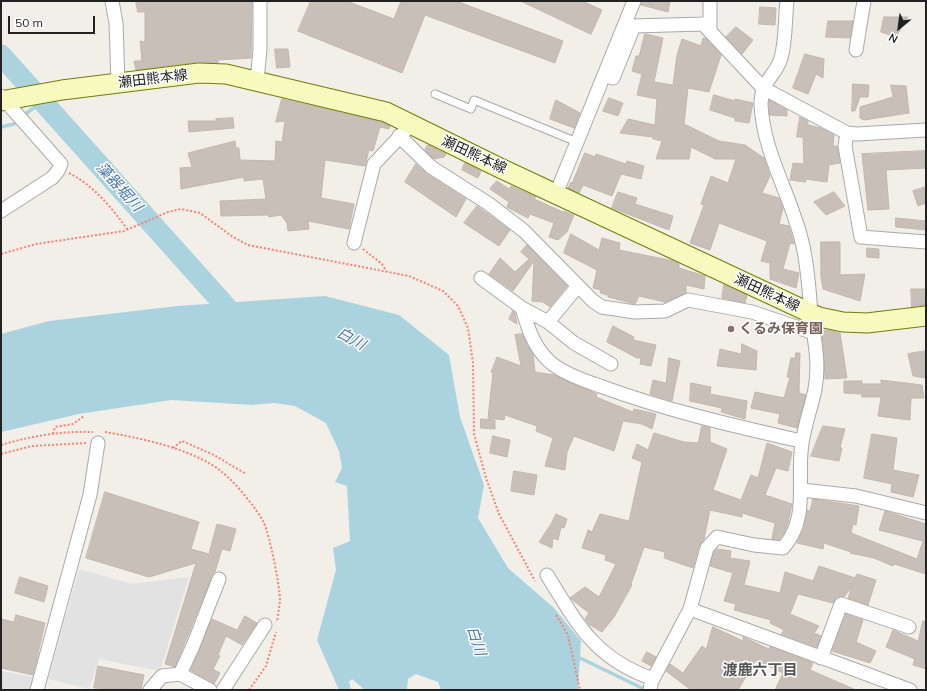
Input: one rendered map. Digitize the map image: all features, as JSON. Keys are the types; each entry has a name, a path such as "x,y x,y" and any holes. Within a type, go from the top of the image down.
{"main road":[{"name":"瀬田熊本線","path":"5,99 62,90 199,73 226,74 257,81 386,112 406,130 556,194 811,314 843,322 867,323 926,316"}],"street":[{"path":"112,1 116,23 118,83"},
{"path":"257,81 260,49 260,1"},
{"path":"556,194 634,1"},
{"path":"710,1 710,32"},
{"path":"541,578 594,645 607,657 651,684 690,609 708,548 717,537 760,546 784,548 792,538 799,519 802,490 799,476 802,441 815,388 817,363 811,314 808,271 802,240 764,133 761,103 762,88 781,59 787,1"},
{"path":"856,50 864,1"},
{"path":"604,75 612,78 634,26 703,24 762,88 847,133 857,134 926,130"},
{"path":"1,211 52,178 61,164 5,99"},
{"path":"354,243 374,164 406,130 431,167 489,204 524,231 578,286 602,307 634,312 665,311 688,300 752,312 814,333"},
{"path":"847,133 845,146 861,237 926,242"},
{"path":"481,278 522,308 548,322 574,343 612,364"},
{"path":"548,322 578,286"},
{"path":"522,308 531,338 549,362 578,378 626,396 721,423 802,441"},
{"path":"37,690 90,495 100,436"},
{"path":"802,490 856,496 926,513"},
{"path":"180,674 193,646 219,579"},
{"path":"821,658 841,604 909,627"},
{"path":"690,609 910,690"},
{"path":"223,690 265,626"},
{"path":"150,690 162,676 180,674 210,690"}],"lane":[{"path":"435,94 471,109 474,100 577,142"}],"path":[{"path":"59,168 84,180 107,202 128,230"},
{"path":"1,254 36,244 90,238 128,230 168,212 181,209 200,213 233,237 248,244 409,276 444,291 458,306 468,328 473,363 474,434 486,478 499,514 541,578"},
{"path":"354,243 382,264 387,272"},
{"path":"53,434 55,427 73,424 84,416"},
{"path":"1,444 68,432 100,436 137,437 193,456 222,472 244,495 264,523 273,557 280,599 275,637 266,666 249,690"},
{"path":"1,454 32,446 100,436"},
{"path":"173,448 182,441 214,455 246,474"},
{"path":"552,608 568,635 580,690"}],"shaded area":[{"path":"79,569 132,584 189,577 160,671 99,659 89,689 48,679"},
{"path":"1,671 37,678 33,690 1,690"}],"water":[{"name":"白川","path":"325,296 399,315 449,355 460,417 484,485 478,518 508,568 554,608 581,641 578,690 441,690 438,682 416,674 408,679 407,689 404,690 365,690 352,679 349,682 351,690 339,690 317,640 336,570 333,548 350,541 347,486 335,482 342,468 339,451 326,423 295,406 274,403 252,405 171,400 79,414 1,432 1,334 49,321 177,306"}],"building":[{"path":"136,1 252,1 251,58 218,60 218,63 198,62 136,70 134,61 142,61 140,41 145,42 145,12 138,12"},
{"path":"311,1 346,1 394,19 401,1 456,1 563,41 555,63 425,15 402,73 298,31"},
{"path":"521,1 582,1 602,10 591,34"},
{"path":"642,1 670,1 668,12 641,5"},
{"path":"760,7 776,8 775,25 759,24"},
{"path":"884,17 908,17 896,37 881,32"},
{"path":"828,21 853,21 850,38 826,37"},
{"path":"736,27 753,40 742,54 726,37"},
{"path":"645,34 663,38 654,82 673,85 677,55 682,39 701,46 703,38 707,39 721,55 709,92 688,88 684,124 719,141 745,145 764,158 770,176 762,193 779,198 783,208 779,224 789,226 794,244 790,243 783,269 799,273 796,288 770,279 770,263 761,261 767,241 719,223 710,250 690,243 704,205 701,204 711,176 728,183 736,159 715,159 691,147 689,159 656,159 662,141 653,139 653,137 620,133 628,119 655,125 657,99 637,95 642,74 632,71 636,56 639,56"},
{"path":"275,49 288,49 290,67 277,68"},
{"path":"805,54 824,59 823,78 816,74 808,94 793,88"},
{"path":"853,84 869,85 868,97 860,97 855,111 852,111"},
{"path":"891,85 906,86 909,113 864,120 860,118 860,107 893,97"},
{"path":"714,95 735,101 735,99 753,103 749,123 735,121 735,118 710,110"},
{"path":"609,98 623,103 618,116 603,111"},
{"path":"282,99 382,122 390,126 389,129 380,127 373,151 369,150 365,166 325,160 321,198 354,204 349,229 308,221 309,229 288,231 287,223 281,215 269,217 269,215 221,216 220,201 266,199 263,179 244,181 244,177 181,189 180,168 192,167 188,153 235,141 236,148 239,148 240,160 275,161 276,141 282,142 285,121 276,122"},
{"path":"556,100 580,113 574,128 550,119"},
{"path":"769,100 787,110 787,116 770,115"},
{"path":"800,117 808,121 808,125 821,128 834,135 833,146 837,146 840,163 829,165 827,182 805,179 806,182 790,180 793,163 804,164 803,137 797,137"},
{"path":"233,118 234,128 189,132 188,121 216,121 216,119"},
{"path":"428,145 446,154 444,157 434,159 425,150"},
{"path":"926,151 926,168 886,170 889,209 868,210 862,154"},
{"path":"585,153 595,157 596,154 626,164 627,161 644,166 641,179 621,174 612,196 583,185 579,193 568,188 571,182 572,183"},
{"path":"465,163 481,171 478,178 462,170"},
{"path":"416,164 427,174 466,199 456,217 405,182"},
{"path":"497,181 509,189 511,186 536,197 534,199 563,212 574,215 567,232 558,240 549,237 554,223 530,214 528,218 507,207 509,202 490,189"},
{"path":"926,187 926,203 918,206 913,191"},
{"path":"618,192 637,198 635,204 673,216 669,230 612,208"},
{"path":"834,192 845,206 826,215 814,202"},
{"path":"477,206 510,230 499,246 464,223"},
{"path":"896,218 926,221 926,230 896,227"},
{"path":"571,234 599,250 602,238 620,243 619,250 674,261 679,264 679,268 705,276 704,289 686,285 686,293 665,302 639,296 635,304 608,297 608,295 600,293 601,290 593,288 597,270 564,253"},
{"path":"821,242 840,242 840,275 865,274 860,301 823,289 821,277"},
{"path":"527,245 567,286 550,307 543,302 532,301 534,261 513,291 489,274 500,258 515,272 529,259 521,252"},
{"path":"867,248 879,249 879,258 867,257"},
{"path":"724,285 747,295 745,303 722,298"},
{"path":"911,289 926,289 926,305 912,307"},
{"path":"513,311 515,313 517,324 509,319"},
{"path":"613,326 634,337 633,340 656,345 651,366 640,364 641,358 637,358 607,342"},
{"path":"828,330 840,333 847,378 825,379 822,331"},
{"path":"522,334 533,354 535,372 554,375 597,394 596,397 633,412 634,409 656,414 652,429 642,424 623,421 614,451 574,436 567,452 565,470 545,466 553,438 536,431 537,426 505,415 504,420 488,418 493,373 491,372 497,357 521,366 515,335"},
{"path":"742,344 757,351 756,370 717,366 720,349 741,354"},
{"path":"926,351 926,378 913,376 908,354"},
{"path":"796,353 800,353 799,393 806,395 797,428 778,423 780,414 751,408 755,392 784,398 790,377 787,377 791,358 795,358"},
{"path":"669,358 680,361 672,401 650,394 653,380 666,383"},
{"path":"881,380 922,385 924,398 911,398 910,420 878,416 881,397 862,397 862,394 844,393 844,381 862,381 862,384 881,384"},
{"path":"691,383 711,387 710,394 747,401 745,419 721,412 722,408 690,401"},
{"path":"481,419 495,420 495,429 481,428"},
{"path":"702,426 710,428 710,442 727,449 713,490 741,500 751,475 758,478 767,443 792,452 788,471 776,468 765,495 792,504 784,533 779,540 772,539 775,523 742,513 742,517 710,510 704,539 699,546 693,568 664,558 665,552 644,547 631,584 632,585 614,617 602,632 590,625 585,619 589,613 570,598 585,587 599,597 616,564 605,560 606,555 582,548 588,530 592,532 600,514 629,521 642,462 632,458 637,444 648,450 654,433 684,442 698,443"},
{"path":"823,426 845,429 840,447 842,448 839,461 811,456"},
{"path":"872,434 897,438 893,470 919,475 913,497 891,492 892,484 864,478"},
{"path":"493,436 510,440 507,457 490,453"},
{"path":"514,471 537,475 534,495 511,491"},
{"path":"105,492 199,522 191,549 209,554 217,524 236,529 230,551 222,549 215,572 212,576 175,667 165,664 196,563 149,577 86,558"},
{"path":"813,499 859,506 856,525 853,524 851,533 917,559 923,541 879,530 885,511 926,524 926,574 894,564 893,566 874,558 850,553 851,552 824,543 823,549 797,543 804,528 807,510 810,511"},
{"path":"556,514 567,519 564,528 561,527 558,540 553,538 552,548 539,542"},
{"path":"717,549 731,551 730,558 750,561 744,585 780,593 785,572 813,581 819,566 855,578 857,574 876,580 868,605 848,598 852,587 844,597 836,598 833,603 798,594 790,614 819,626 814,633 821,636 817,647 781,634 784,630 770,623 771,620 734,610 736,604 724,601 733,573 710,566 714,552"},
{"path":"20,577 48,586 44,602 15,593"},
{"path":"846,614 863,620 856,642 876,651 870,663 832,651"},
{"path":"16,615 45,623 33,675 1,668 1,619 14,622"},
{"path":"245,616 257,623 242,645 226,636 218,655 220,656 213,669 220,673 214,684 190,670 212,619 237,630"},
{"path":"923,621 926,622 926,669 913,665 915,659 886,647 893,630 918,641"},
{"path":"713,627 743,641 743,637 769,649 770,647 813,663 810,670 856,690 775,690 783,673 756,660 738,690 691,690 666,671 670,664 683,673 702,646 706,649"},
{"path":"647,652 656,657 651,666 642,661"},
{"path":"98,666 144,675 141,690 94,688"}],"waterway":[{"name":"藻器堀川","path":"1,55 238,320"},
{"path":"23,116 36,106"},
{"path":"1,127 14,124 18,120"},
{"path":"576,656 646,690"}],"place":[{"name":"くるみ保育園","path":"731,329"}],"district":[{"name":"渡鹿六丁目","path":"760,670"}]}
